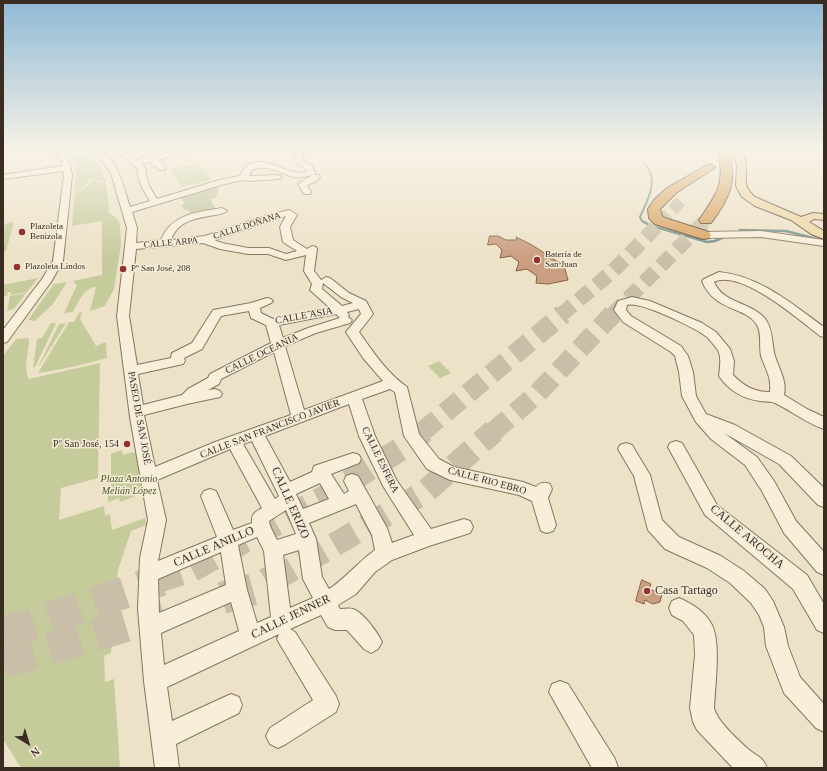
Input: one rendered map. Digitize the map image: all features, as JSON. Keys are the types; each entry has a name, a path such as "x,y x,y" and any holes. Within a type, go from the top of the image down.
{"highway":[{"path":"677,186 657,203 654,209 656,218 660,221 704,235"},
{"path":"688,194 696,186"},
{"path":"706,220 717,207 725,186"}],"main road":[{"path":"742,186 744,192 755,201 814,219"},
{"path":"750,186 757,196 765,202 814,219"},
{"path":"814,219 810,229 824,235"}],"street":[{"path":"3,339 47,280 58,261 67,186"},
{"name":"PASEO DE SAN JOSÉ","path":"119,186 132,228 123,316 130,371 157,520 149,558 148,574 150,627 155,681 167,768"},
{"path":"146,186 155,202"},
{"path":"165,243 169,230 180,207 214,186"},
{"path":"303,186 307,192"},
{"path":"127,211 155,202 180,207 222,211"},
{"name":"CALLE DOÑANA","path":"205,240 241,229 250,224 288,213 292,215 284,226 288,242 308,251"},
{"path":"704,235 761,234 824,243"},
{"name":"CALLE ARPA","path":"131,246 205,240 220,246 248,251 269,251 286,257 308,251"},
{"path":"308,251 309,271 318,284 316,290 343,315"},
{"path":"776,397 779,387 767,353 766,332 760,321 743,308 719,297 710,290 708,281 712,277 724,276 741,278 768,293 824,333"},
{"path":"326,280 345,295 362,303 365,310 361,323 352,332"},
{"path":"824,423 802,413 776,397 758,397 740,391 726,376 727,361 724,349 712,335 698,326 646,303 632,300 622,303 620,310 627,319 676,349 681,356 686,372 690,396 701,418 716,435 750,460 768,486 790,527 824,566"},
{"path":"130,371 178,361 177,356 197,346 217,313 254,306 267,301"},
{"name":"CALLE ASIA","path":"254,306 255,315 272,322 343,315 365,310"},
{"name":"CALLE RIO EBRO","path":"343,315 352,332 368,355 392,383 402,390 412,436 433,464 450,473 542,493 547,525"},
{"name":"CALLE OCEANIA","path":"187,399 193,392 214,381 215,377 343,315"},
{"path":"272,322 299,418"},
{"name":"CALLE SAN FRANCISCO JAVIER","path":"149,476 256,433 392,383"},
{"path":"137,412 187,399 215,394"},
{"name":"CALLE ESFERA","path":"354,397 367,436 391,486 427,538"},
{"path":"701,418 730,429 785,460 824,500"},
{"name":"CALLE ERIZO","path":"256,433 307,539 313,579 335,620 352,619 371,642"},
{"path":"234,442 272,510"},
{"name":"CALLE AROCHA","path":"676,447 711,510 800,582 824,623"},
{"path":"626,449 642,475 654,524 672,543 714,562 737,577 758,596 766,608 774,627 777,646 792,685 824,720"},
{"name":"CALLE ANILLO","path":"148,574 261,527 260,518 272,510 287,495 323,474 320,471 353,459"},
{"path":"323,474 340,503"},
{"path":"298,519 340,503 356,488 381,534 385,554"},
{"path":"210,496 228,540 237,590 251,637"},
{"path":"261,527 273,550 285,631 328,704 278,736"},
{"name":"CALLE JENNER","path":"155,681 251,637 285,631 349,587 368,566 385,554 427,538 464,527"},
{"path":"273,550 307,539"},
{"path":"150,627 237,590"},
{"path":"679,608 690,614 704,631 706,655 702,708 705,722 740,758 755,768"},
{"path":"560,692 606,768"},
{"path":"163,738 231,705"}],"green space":[{"path":"75,186 84,186 80,190 75,192"},
{"path":"86,186 106,186 109,210 106,212 109,211 110,214 117,218 120,224 121,245 114,289 105,306 90,311 96,287 85,293 79,300 73,312 64,313 77,285 73,281 102,275 102,221 72,226 75,193 81,191"},
{"path":"219,186 216,198 210,199 216,209 191,215 188,210 184,210 181,205 185,204 180,197"},
{"path":"14,222 6,251 3,252 4,224"},
{"path":"38,278 27,292 11,295 11,292 8,292 7,296 3,296 3,285"},
{"path":"67,282 52,305 35,321 28,320 54,284"},
{"path":"26,293 14,309 7,311 10,296"},
{"path":"82,312 80,319 96,346 106,342 107,358 73,367 38,373 69,322 74,322 79,313"},
{"path":"51,323 56,323 35,367 33,368 37,339 42,338"},
{"path":"66,323 39,366 38,367 59,324"},
{"path":"16,339 29,339 26,371 29,379 100,363 98,478 61,488 59,520 104,506 105,516 110,514 112,530 145,518 146,525 131,531 118,570 111,653 104,656 105,682 114,679 120,768 21,768 3,739 3,380 5,376 3,376 3,356"},
{"path":"439,361 451,373 440,378 428,366"},
{"name":"Plaza Antonio Melián López","path":"122,450 123,455 132,452 137,453 143,493 120,502 119,498 108,502 108,488 111,486 111,454"}],"building":[{"name":"Batería de San Juan","path":"490,236 498,236 506,240 517,240 516,237 532,245 564,266 568,280 548,284 536,283 537,276 527,269 516,271 519,262 511,256 500,258 502,250 496,244 488,245"},
{"name":"Casa Tartago","path":"642,580 651,584 649,589 662,594 660,602 653,604 645,600 644,604 636,601"}],"waterway":[{"path":"644,222 640,217 651,186"},
{"path":"644,222 649,225 707,242 715,241 726,236"},
{"path":"740,230 786,231 824,241"}],"tunnel":[{"path":"660,223 683,199"},
{"path":"561,315 613,271 661,222"},
{"path":"612,315 704,222"},
{"path":"422,432 563,314"},
{"path":"493,432 538,393 613,314"},
{"path":"160,581 192,570 323,498 407,445 424,431"},
{"path":"272,581 425,492 494,431"},
{"path":"222,598 264,586 274,580"},
{"path":"3,631 27,626 160,581"},
{"path":"3,662 164,615"}],"place":[{"name":"Plazoleta Benizola","path":"22,232"},
{"name":"Batería de San Juan","path":"537,260"},
{"name":"Plazoleta Lindos","path":"17,267"},
{"name":"Pº San José, 208","path":"123,269"},
{"name":"Pº San José, 154","path":"127,444"},
{"name":"Casa Tartago","path":"647,591"}]}
